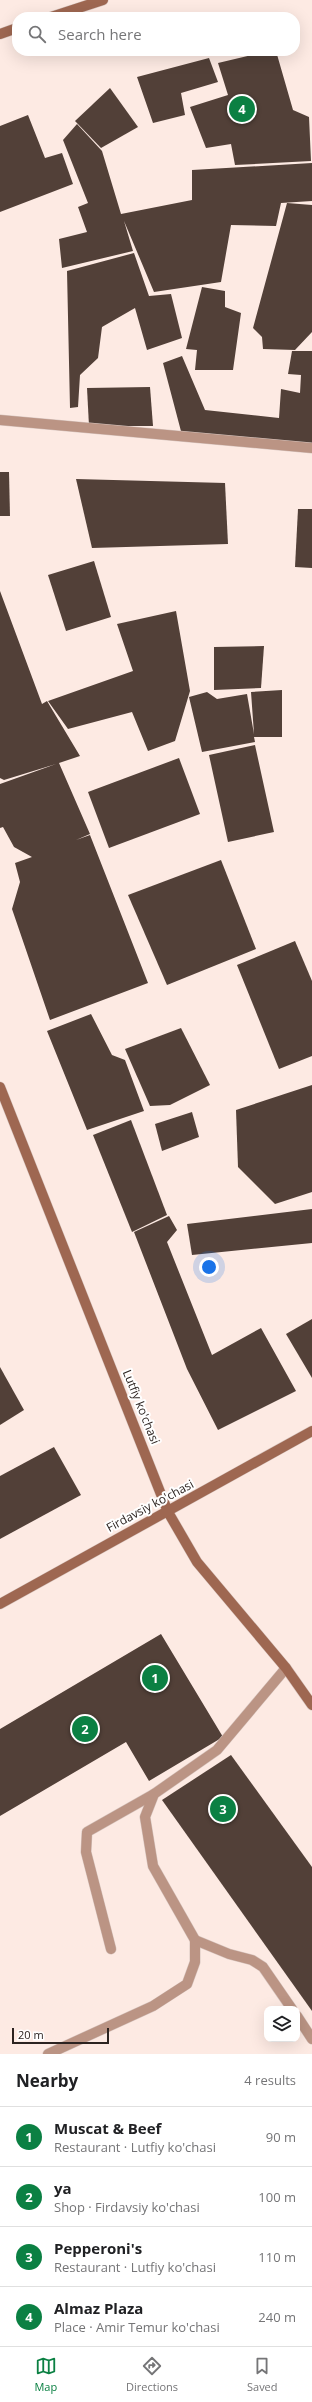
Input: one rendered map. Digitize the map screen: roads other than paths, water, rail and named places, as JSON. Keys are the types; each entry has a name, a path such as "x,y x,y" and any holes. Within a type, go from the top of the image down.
{"main road":[{"path":"66,12 103,0"},
{"path":"0,34 12,30"},
{"name":"Lutfiy ko'chasi","path":"0,1088 168,1512 197,1562 286,1668 312,1705"},
{"name":"Firdavsiy ko'chasi","path":"0,1604 312,1431"}],"lane":[{"path":"0,420 312,448"},
{"path":"111,1949 86,1852 87,1832 154,1794 217,1750 286,1668"},
{"path":"48,2054 153,2006 187,1984 195,1962 195,1940 153,1866 145,1817 154,1794"},
{"path":"195,1940 229,1954 252,1960 264,1967 290,2006"},
{"path":"300,2021 312,2039"}],"place":[{"name":"Almaz Plaza","path":"242,109"},
{"name":"Muscat & Beef","path":"155,1678"},
{"name":"ya","path":"85,1729"},
{"name":"Pepperoni's","path":"223,1809"}]}
